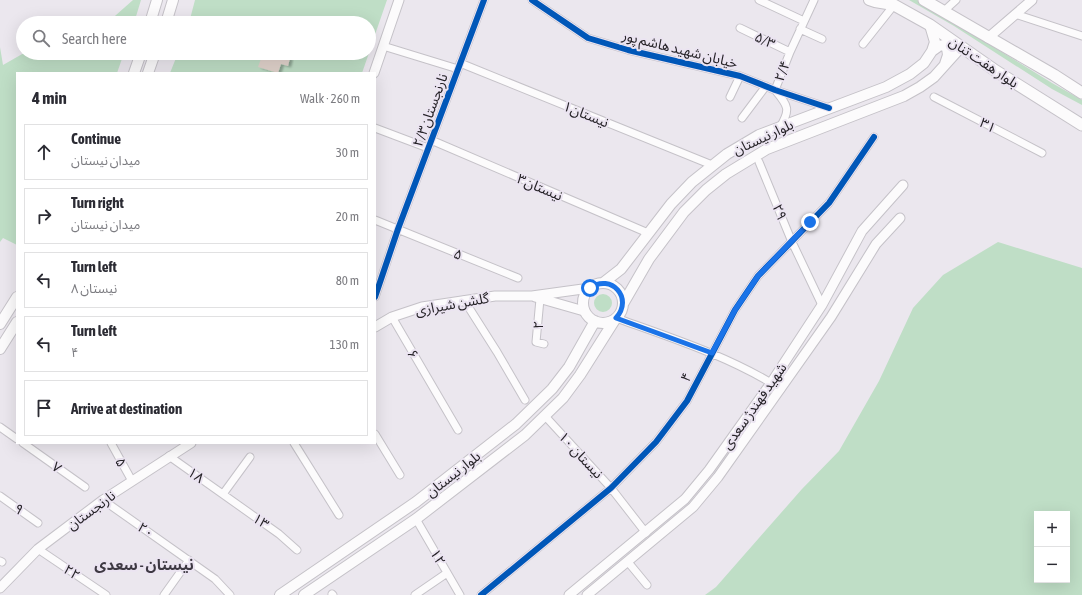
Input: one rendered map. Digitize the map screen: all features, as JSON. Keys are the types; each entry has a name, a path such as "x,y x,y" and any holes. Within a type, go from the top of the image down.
{"main road":[{"path":"152,16 157,0"},
{"path":"168,16 173,0"},
{"path":"870,0 875,2 890,2"},
{"name":"بلوار هفت تنان","path":"924,0 1054,75 1082,93"},
{"name":"بلوار هفت تنان","path":"890,2 930,25 996,71 1082,125"},
{"path":"930,25 935,42 932,51"},
{"path":"932,51 943,45 947,48 948,55 945,64"},
{"name":"بلوار نیستان","path":"623,304 649,259 684,212 706,190 726,174 767,149 904,96 934,77 961,47"},
{"name":"بلوار نیستان","path":"603,283 621,270 671,204 692,182 712,165 739,146 759,136 886,87 910,74 924,62 932,51"},
{"path":"134,72 139,60"},
{"path":"148,72 153,60"},
{"path":"603,283 610,284 620,292 623,304 620,314 616,318 606,323 594,321 590,318 584,311 583,298 594,285 603,283"},
{"path":"0,324 16,299"},
{"name":"بلوار نیستان","path":"304,595 416,519 519,440 563,398 580,375 616,318"},
{"name":"بلوار نیستان","path":"280,595 416,502 531,411 556,384 569,367 594,321"},
{"path":"0,349 16,324"}],"street":[{"path":"374,72 399,0"},
{"name":"۲/۳نارنجستان","path":"376,294 398,229 484,0"},
{"name":"خیابان شهید هاشم پور","path":"532,0 588,38 628,50 740,76 775,90 829,108"},
{"path":"759,0 804,21"},
{"name":"۲/۴","path":"775,90 790,52 814,0"},
{"path":"944,11 956,0"},
{"path":"988,38 1032,0"},
{"path":"863,44 890,2"},
{"path":"1015,14 1082,36"},
{"name":"۵/۳","path":"740,28 790,52"},
{"path":"800,29 822,39"},
{"name":"۱نیستان","path":"383,46 459,66 712,165"},
{"path":"730,97 740,76"},
{"path":"742,118 766,86"},
{"path":"775,90 786,104 787,115 780,127"},
{"name":"۳۱","path":"934,97 1042,153"},
{"path":"376,128 428,148"},
{"name":"۴","path":"481,595 611,488 660,436 687,401 735,310 758,276 829,203 874,137"},
{"name":"۳نیستان","path":"431,140 648,233"},
{"name":"۲۹","path":"759,162 792,242 822,305"},
{"name":"شهید فهندژ سعدی","path":"569,595 646,533 685,499 710,470 771,383 822,305 862,231 903,185"},
{"name":"شهید فهندژ سعدی","path":"587,595 693,507 718,477 831,316 876,244 900,218"},
{"name":"۵","path":"376,220 518,278"},
{"name":"گلشن شیرازی","path":"376,326 392,317 422,307 495,296 536,297 590,288"},
{"name":"گلشن شیرازی","path":"536,297 584,311"},
{"name":"۲","path":"536,297 536,342 544,344"},
{"path":"464,300 525,400"},
{"name":"۶","path":"392,317 458,430"},
{"path":"616,318 712,353 781,389"},
{"name":"نیستان ۱۰","path":"545,416 611,488 646,533"},
{"path":"0,427 16,438"},
{"path":"376,436 400,475"},
{"name":"۵","path":"112,444 132,481"},
{"name":"نارنجستان","path":"0,588 38,549 103,500 189,444"},
{"path":"295,444 310,466 339,515"},
{"name":"۷","path":"26,445 85,488"},
{"name":"۱۸","path":"169,456 223,494"},
{"path":"223,494 250,457"},
{"name":"۱۳","path":"223,494 279,534 297,550"},
{"name":"۹","path":"0,496 38,523"},
{"name":"۲۰","path":"103,500 215,579 230,595"},
{"name":"۱۲","path":"416,519 460,595"},
{"name":"۲۲","path":"38,549 106,595"},
{"path":"164,595 189,560"},
{"path":"628,562 647,585"},
{"path":"415,595 447,573"}],"green space":[{"path":"133,0 141,0 136,16 115,16"},
{"path":"195,0 387,0 376,32 376,16 191,16"},
{"path":"909,0 917,0 1082,100 1082,105 1052,89 954,26"},
{"path":"0,47 3,65 16,58 16,60 122,60 117,72 16,72 16,244 3,238 0,242"},
{"path":"175,60 367,60 362,72 170,72"},
{"path":"998,242 1082,268 1082,595 705,595 716,587 802,489 839,451 879,381 913,308 943,275"},
{"path":"599,294 607,294 612,299 610,310 607,312 599,312 594,307 594,299"}],"building":[{"path":"260,60 290,60 288,66 281,64 278,72 258,67"}],"cycle path":[{"path":"376,294 398,229 484,0"},
{"path":"532,0 588,38 628,50 740,76 775,90 829,108"},
{"path":"481,595 611,488 656,442 687,401 735,310 758,276 829,203 874,137"}],"district":[{"name":"نیستان - سعدی","path":"144,564"}],"route":[{"path":"590,288 598,283 603,283 610,284 620,292 623,304 620,314 616,318 712,353 735,310 758,276 810,222"}]}
